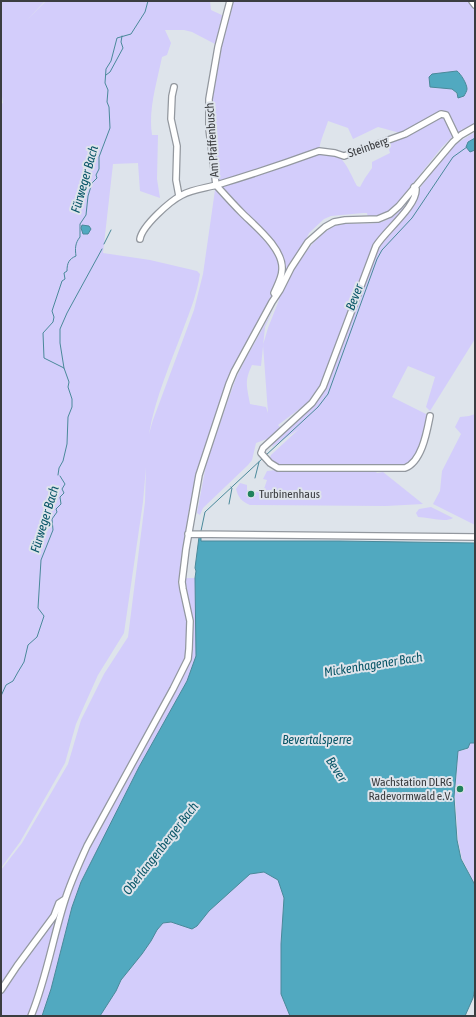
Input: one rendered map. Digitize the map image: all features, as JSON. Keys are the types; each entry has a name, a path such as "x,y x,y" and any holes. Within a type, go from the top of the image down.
{"street":[{"name":"Am Pfaffenbusch","path":"216,185 209,129 209,99 218,47 230,1"},
{"path":"472,1 475,5"},
{"path":"174,87 171,119 177,146 176,180 179,196"},
{"name":"Steinberg","path":"216,185 319,151 344,156 405,134 441,114 446,115 456,138"},
{"path":"31,1016 38,999 65,899 88,846 188,659 190,621 182,589 182,582 188,534 202,464 230,380 300,253 308,242 321,230 340,221 353,219 375,220 384,217 399,206 440,155 456,138 475,127"},
{"path":"140,239 144,230 156,216 179,196 187,192 216,185 241,213 258,227 273,245 278,254 282,263 282,270 274,293 276,296"},
{"path":"414,187 416,188 416,193 411,203 399,219 384,234 376,246 323,387 312,403 263,448 261,452 264,457 278,468 405,468 412,465 420,453 430,416"},
{"path":"188,534 475,536"},
{"path":"1,990 54,916 59,903 65,899"}],"shaded area":[{"path":"1,1 45,1 27,20 46,1 210,1 211,10 224,16 215,44 192,32 184,30 165,30 171,43 167,55 162,57 151,116 152,135 158,135 157,179 160,198 140,191 138,163 113,164 103,253 150,260 197,271 200,274 191,307 159,394 149,434 194,310 203,274 215,190 217,189 272,246 279,258 281,270 272,297 228,380 199,469 189,510 180,578 195,578 196,656 187,681 139,767 81,882 72,907 51,989 42,1016 1,1016 1,870 22,843 68,764 81,720 104,674 128,637 145,502 146,467 143,502 124,633 98,675 76,724 65,763 20,842 1,868 1,104 3,103 1,90"},
{"path":"233,1 475,1 475,124 462,131 461,128 461,131 457,134 447,114 443,112 437,114 429,120 443,116 447,120 453,136 442,147 398,202 388,211 377,216 368,217 367,213 363,213 331,216 324,219 309,233 293,259 279,288 284,270 283,262 276,246 221,187 223,185 312,156 313,153 322,151 336,154 346,165 357,186 360,187 372,168 372,162 390,153 386,140 404,134 378,127 353,139 348,128 328,121 319,150 220,182 218,180 211,115 211,95 222,41","holes":["459,72 467,87 467,91 464,96 458,98 457,94 451,89 443,87 430,87 429,77 432,74"]},
{"path":"475,132 475,339 430,411 426,407 435,377 408,366 392,397 428,415 420,449 408,466 280,467 269,460 271,455 299,429 272,447 275,436 256,443 252,460 248,465 203,508 200,515 197,513 206,465 236,378 274,308 265,327 263,344 279,300 278,299 283,293 300,260 309,248 325,232 342,224 376,223 393,216 408,203 433,171 432,170 454,145","holes":["263,346 268,413 266,407 250,404 247,388 247,380 252,365 261,366","321,386 312,403 276,434 280,427 278,425 310,401"]},
{"path":"475,414 475,525 433,504 440,491 442,471 461,434 455,427 460,417"},
{"path":"267,471 383,472 423,504 386,506 250,505 241,499 236,489 240,483 247,485 247,490 249,492 248,496 253,497 254,493 264,489 267,480 263,479"},
{"path":"431,507 453,518 441,520 418,517 416,513 419,509"},
{"path":"470,743 475,743 475,884 462,859 458,840 455,797 458,751 468,749"},
{"path":"264,872 278,879 284,898 281,944 281,994 290,1016 100,1016 116,991 121,980 142,954 163,923 171,922 192,929 197,926 209,911 250,874"}],"water":[{"path":"457,71 464,79 467,87 467,91 464,96 458,98 457,93 452,89 430,87 429,77 432,74"},
{"path":"475,138 475,150 470,152 466,147 468,142"},
{"path":"82,225 89,226 91,229 88,234 83,234 81,228"},
{"name":"Bevertalsperre","path":"199,537 201,538 201,541 475,543 475,743 470,743 468,748 458,751 454,797 457,840 461,859 475,885 475,988 473,998 465,1016 290,1016 281,994 281,944 284,898 278,880 264,872 250,874 209,911 197,926 192,929 171,922 163,923 142,954 121,980 116,991 100,1016 42,1016 51,989 72,907 81,882 139,767 187,681 196,656 195,568"}],"waterway":[{"name":"Fürweger Bach","path":"58,475 67,444 68,417 72,407 72,399 68,387 69,382 64,368 44,358 43,333 53,322 54,317 52,311 62,281 65,279 64,273 67,271 69,262 76,256 76,246 80,237 80,224 86,215 88,196 92,183 97,178 96,175 99,169 99,157 110,128 109,107 107,102 108,90 105,83 106,69 111,61 117,38 131,34 145,12 148,1"},
{"path":"106,75 110,72 123,48 121,42 122,36"},
{"name":"Bever","path":"265,456 318,407 328,394 377,259 382,250 412,218 453,157 467,147"},
{"path":"104,244 111,230"},
{"path":"64,368 60,343 60,329 67,313 102,249"},
{"name":"Bever","path":"201,531 205,512 263,458"},
{"name":"Bever","path":"255,478 259,462"},
{"name":"Fürweger Bach","path":"1,696 6,685 13,681 24,662 28,645 37,637 44,616 38,608 41,560 53,530 52,519 57,512 56,509 61,504 60,497 64,493 62,489 65,484 60,476"},
{"path":"229,504 231,487"}],"place":[{"name":"Turbinenhaus","path":"251,494"},
{"name":"Wachstation DLRG Radevormwald e.V.","path":"460,789"}],"water label":[{"name":"Mickenhagener Bach","path":"373,664"},
{"name":"Oberlangenberger Bach","path":"160,848"}]}
